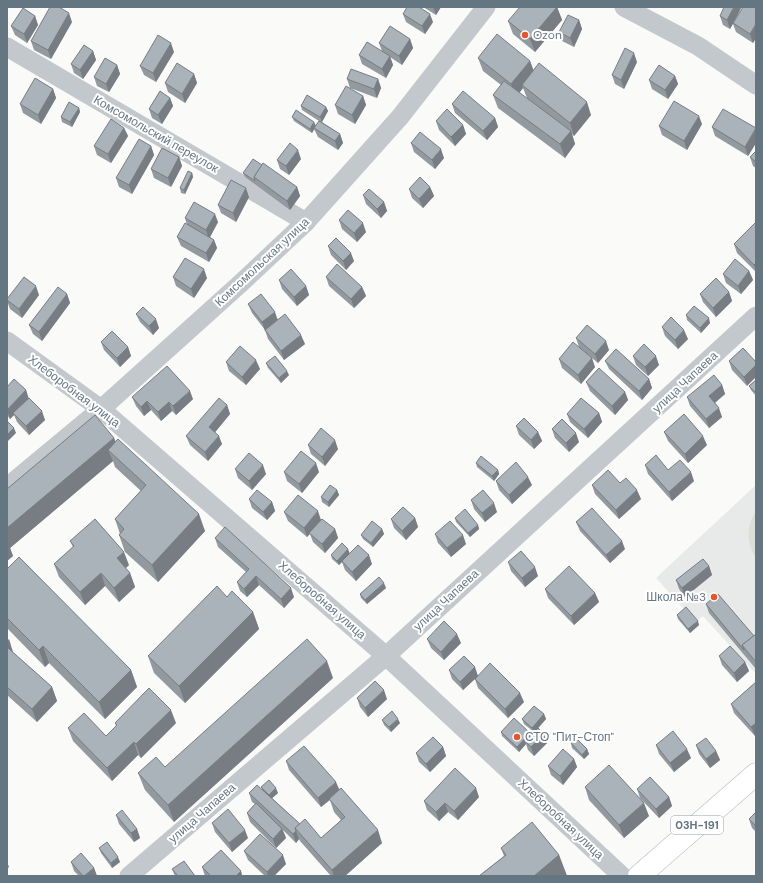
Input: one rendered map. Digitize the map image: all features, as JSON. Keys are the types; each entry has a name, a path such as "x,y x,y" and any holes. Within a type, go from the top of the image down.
{"main road":[{"name":"03Н-191","path":"639,876 756,774"}],"street":[{"name":"Комсомольская улица","path":"7,487 101,409 242,283 306,222 400,117 486,7"},
{"path":"624,7 698,46 756,85"},
{"name":"Комсомольский переулок","path":"7,47 306,222"},
{"name":"улица Чапаева","path":"129,876 386,656 756,316"},
{"name":"Хлеборобная улица","path":"7,341 101,409 386,656 622,876"}],"shaded area":[{"name":"Школа №3","path":"756,485 756,674 703,616 696,622 656,578"},
{"path":"756,511 756,558 750,546 748,534 750,523"}],"building":[{"path":"50,7 59,7 69,13 48,50 31,41"},
{"path":"407,7 419,7 430,14 422,26 403,14"},
{"path":"520,7 557,7 530,39 508,21"},
{"path":"724,7 734,7 727,20 720,16"},
{"path":"743,7 756,8 756,24 750,34 733,23"},
{"path":"23,8 35,16 24,34 11,26"},
{"path":"568,15 579,20 570,38 559,32"},
{"path":"390,26 410,39 399,56 379,43"},
{"path":"497,34 530,61 511,84 478,58"},
{"path":"158,35 171,43 153,73 140,66"},
{"path":"367,42 390,56 382,69 359,55"},
{"path":"84,45 93,51 80,70 71,64"},
{"path":"625,48 634,53 621,80 612,75"},
{"path":"105,58 117,65 106,84 94,77"},
{"path":"177,63 194,74 182,94 165,83"},
{"path":"539,63 587,102 570,123 522,85"},
{"path":"659,65 675,76 665,90 649,80"},
{"path":"351,69 378,79 374,89 347,79"},
{"path":"35,78 53,89 38,115 20,104"},
{"path":"504,81 571,131 560,144 493,95"},
{"path":"346,86 363,96 352,115 335,105"},
{"path":"160,91 170,98 158,115 149,109"},
{"path":"463,91 495,118 483,131 452,104"},
{"path":"307,95 326,107 320,117 301,106"},
{"path":"674,101 699,116 684,141 659,126"},
{"path":"69,102 79,108 70,122 61,117"},
{"path":"447,109 463,125 451,137 436,121"},
{"path":"723,109 756,128 745,147 712,127"},
{"path":"296,110 314,122 310,129 292,117"},
{"path":"111,119 124,128 108,154 94,146"},
{"path":"319,121 340,134 335,141 314,128"},
{"path":"420,132 441,149 432,160 411,143"},
{"path":"139,139 151,146 129,185 116,178"},
{"path":"290,143 298,150 286,166 277,160"},
{"path":"162,148 179,157 168,178 151,169"},
{"path":"756,151 756,162 750,157"},
{"path":"253,159 262,165 254,177 255,181 243,173"},
{"path":"263,163 297,187 287,201 254,177"},
{"path":"188,171 192,173 184,190 180,188"},
{"path":"420,177 430,187 419,199 409,189"},
{"path":"231,180 246,188 233,213 218,205"},
{"path":"369,189 384,202 377,209 363,195"},
{"path":"194,202 215,214 206,230 185,218"},
{"path":"348,210 363,223 354,233 339,220"},
{"path":"756,222 756,263 754,265 734,244"},
{"path":"185,223 214,240 206,253 177,237"},
{"path":"336,238 351,253 343,261 328,246"},
{"path":"185,258 204,269 191,289 173,277"},
{"path":"735,259 749,271 738,286 723,274"},
{"path":"337,264 362,287 351,299 326,277"},
{"path":"291,269 306,286 294,297 279,280"},
{"path":"24,277 36,286 19,309 7,299"},
{"path":"716,278 729,292 713,308 700,294"},
{"path":"58,287 67,294 39,332 29,325"},
{"path":"261,294 275,312 262,322 248,304"},
{"path":"694,306 709,318 700,328 686,315"},
{"path":"143,307 156,319 149,326 136,314"},
{"path":"285,314 301,335 281,351 265,330"},
{"path":"671,317 684,330 675,340 662,327"},
{"path":"587,325 606,341 595,354 576,338"},
{"path":"112,331 128,347 117,358 101,342"},
{"path":"573,342 592,358 578,375 559,359"},
{"path":"644,344 656,356 645,367 633,356"},
{"path":"240,346 256,360 242,377 226,362"},
{"path":"743,348 756,362 756,365 744,377 729,361"},
{"path":"616,349 649,379 639,391 605,361"},
{"path":"275,356 287,371 279,378 266,363"},
{"path":"167,366 190,391 173,406 169,402 158,412 147,401 141,407 132,397"},
{"path":"599,368 625,392 612,406 586,382"},
{"path":"714,375 722,385 709,396 719,408 706,419 687,397"},
{"path":"14,379 26,390 7,410 7,387"},
{"path":"756,380 756,393 749,386"},
{"path":"29,398 42,411 26,426 13,413"},
{"path":"219,398 227,405 209,427 219,436 205,452 186,436"},
{"path":"581,398 599,413 584,429 567,414"},
{"path":"684,414 703,436 685,454 664,432"},
{"path":"95,415 114,438 7,528 7,489"},
{"path":"524,418 538,432 531,440 516,426"},
{"path":"562,419 576,433 566,443 552,429"},
{"path":"8,422 14,428 7,435 7,423"},
{"path":"321,428 335,440 322,457 308,445"},
{"path":"118,439 199,514 152,565 119,535 124,529 115,519 146,485 108,450"},
{"path":"301,451 316,463 299,484 284,472"},
{"path":"249,453 263,465 249,481 235,469"},
{"path":"656,455 668,470 680,460 691,472 669,492 645,465"},
{"path":"481,456 498,470 492,476 476,463"},
{"path":"516,462 528,477 509,495 496,481"},
{"path":"608,470 620,483 626,478 637,490 616,510 592,485"},
{"path":"330,485 337,490 328,502 321,497"},
{"path":"257,490 272,502 263,512 249,499"},
{"path":"483,490 494,503 482,513 471,500"},
{"path":"298,495 318,511 304,528 284,512"},
{"path":"403,507 415,518 402,531 391,519"},
{"path":"592,508 622,541 606,555 576,522"},
{"path":"465,509 478,525 468,533 455,518"},
{"path":"95,519 124,552 117,558 130,573 114,588 101,573 80,592 54,564 74,546 70,541"},
{"path":"322,519 335,529 322,544 309,533"},
{"path":"372,521 382,529 371,543 361,535"},
{"path":"450,521 463,535 447,548 435,534"},
{"path":"225,527 291,588 281,599 256,576 244,589 237,582 249,569 215,538"},
{"path":"342,543 348,549 337,561 331,555"},
{"path":"358,545 369,555 352,572 342,561"},
{"path":"521,551 535,567 522,578 508,562"},
{"path":"19,557 131,670 99,702 43,646 39,650 7,618 7,569"},
{"path":"703,559 709,566 682,588 676,580"},
{"path":"569,566 595,593 571,616 545,589"},
{"path":"379,577 384,583 365,600 360,594"},
{"path":"217,586 227,597 232,591 253,612 179,686 148,656"},
{"path":"718,594 754,636 742,645 744,650 706,604"},
{"path":"686,607 698,621 688,629 677,615"},
{"path":"444,621 457,634 441,652 427,639"},
{"path":"756,634 756,662 742,645"},
{"path":"307,639 327,661 168,805 138,773 156,757 165,767"},
{"path":"730,646 745,662 734,673 719,656"},
{"path":"7,647 52,687 32,709 7,687"},
{"path":"464,656 475,667 460,682 449,670"},
{"path":"490,663 520,693 505,709 475,679"},
{"path":"375,681 384,690 365,708 357,698"},
{"path":"756,682 756,723 751,727 731,704"},
{"path":"149,688 171,710 136,744 134,742 107,768 68,728 84,713 106,736 117,725 115,723"},
{"path":"534,706 544,714 532,728 522,719"},
{"path":"392,711 398,719 389,727 382,720"},
{"name":"СТО \"Пит-Стоп\"","path":"514,718 530,733 517,747 501,732"},
{"path":"538,728 544,734 531,747 525,741"},
{"path":"673,731 687,749 670,763 656,745"},
{"path":"433,737 443,747 426,764 416,753"},
{"path":"576,738 587,749 582,755 571,743"},
{"path":"706,738 716,751 706,759 696,745"},
{"path":"304,746 336,782 318,798 286,761"},
{"path":"563,749 574,759 560,776 548,766"},
{"path":"609,765 644,803 619,825 585,787"},
{"path":"455,768 476,788 454,811 445,803 436,812 424,801"},
{"path":"650,777 669,797 656,809 637,789"},
{"path":"269,780 276,788 269,795 261,787"},
{"path":"257,785 300,824 295,828 296,831 293,834 249,793"},
{"path":"341,788 378,830 332,870 295,828 305,819 321,838 345,817 329,799"},
{"path":"256,803 282,829 273,839 247,813"},
{"path":"228,809 245,830 229,843 212,823"},
{"path":"122,810 137,829 131,833 116,815"},
{"path":"756,812 756,826 749,819"},
{"path":"532,822 559,855 534,876 479,876 506,855 501,848"},
{"path":"260,834 283,855 267,872 244,851"},
{"path":"107,842 118,857 111,863 99,848"},
{"path":"221,850 241,871 236,876 211,876 202,867"},
{"path":"81,853 94,868 84,876 71,862"},
{"path":"184,861 195,876 178,876 172,869"}],"place":[{"name":"Ozon","path":"525,35"},
{"name":"Школа №3","path":"714,597"},
{"name":"СТО \"Пит-Стоп\"","path":"517,737"}]}
